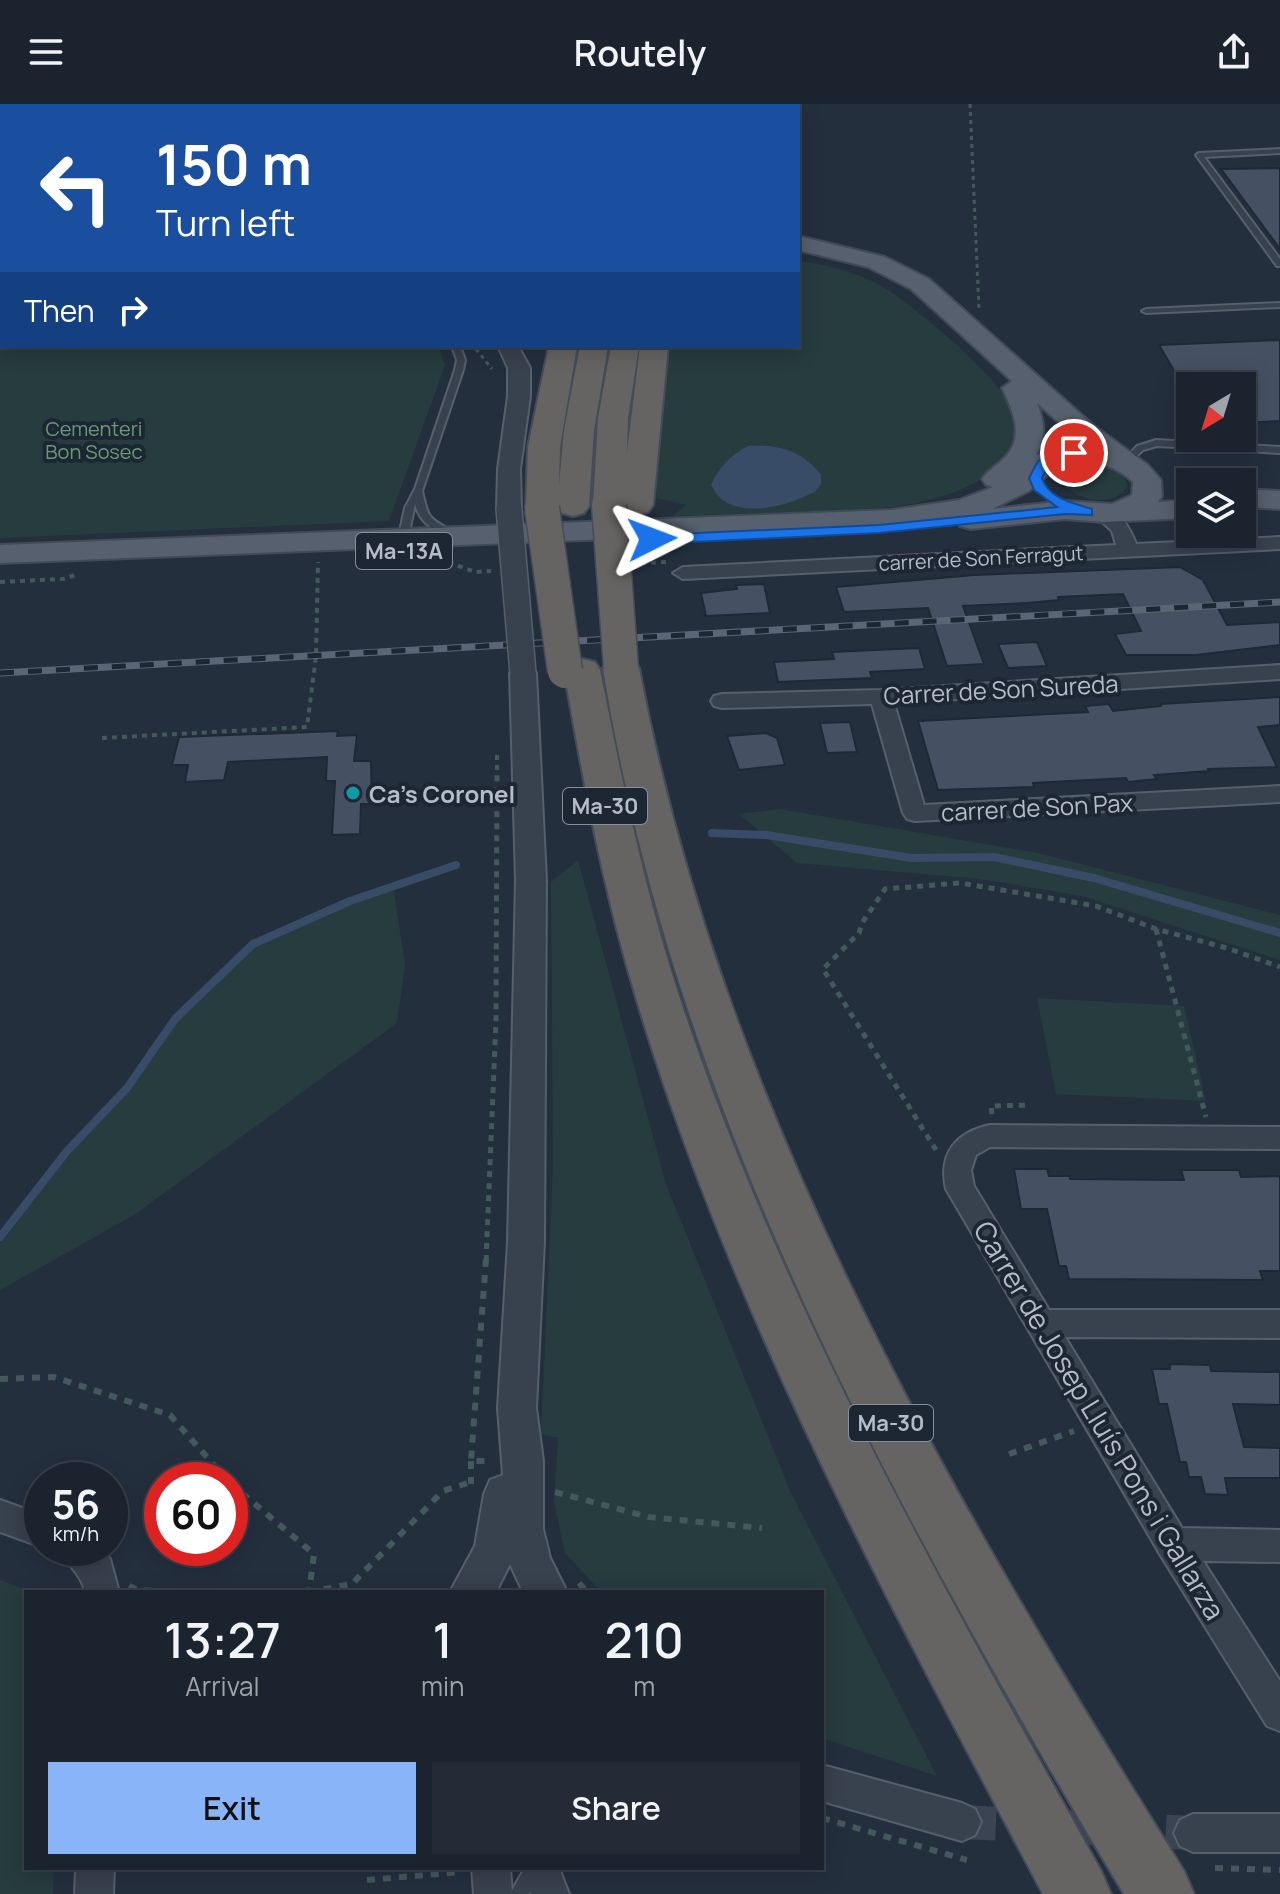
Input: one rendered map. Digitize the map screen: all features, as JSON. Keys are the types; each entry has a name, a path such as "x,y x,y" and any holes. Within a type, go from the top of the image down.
{"highway":[{"path":"541,508 579,430 594,348"},
{"name":"Ma-30","path":"625,348 613,418 623,505 631,668 644,792 659,931 710,1149 803,1368 884,1534 1078,1894"},
{"path":"623,505 654,348"},
{"path":"558,354 544,447 541,508 574,670 588,813 659,931"},
{"name":"Ma-30","path":"659,931 722,1045 764,1152 869,1379 962,1559 1161,1894"}],"main road":[{"path":"800,243 856,256 895,270 928,291 1082,430 1131,464 1147,480 1147,496 1141,503 1102,512"},
{"path":"800,254 858,268 899,287 932,312 1015,388 1053,425 1056,445 1044,464 1038,487 1057,503 1102,512 1176,509"},
{"path":"764,523 905,512 939,505 979,489 1010,469 1029,443 1029,416 1015,388"},
{"name":"Ma-13A","path":"0,554 891,519 948,511 996,496 1021,484 1044,464 1089,452 1131,464 1155,478 1176,485"},
{"path":"1256,499 1280,500"},
{"name":"Ma-13A","path":"0,567 879,529 1065,510 1102,512"},
{"path":"1256,510 1280,511"}],"street":[{"path":"495,348 508,364 519,388"},
{"path":"509,348 518,362 519,388 509,469 541,508 523,673 531,880 526,1242 517,1408 523,1461 522,1529 531,1565 545,1590"},
{"path":"1102,512 1121,529 1128,551"},
{"name":"carrer de Son Ferragut","path":"683,573 1280,543"},
{"name":"Carrer de Son Sureda","path":"722,701 881,697 1280,672"},
{"name":"carrer de Son Pax","path":"881,697 915,813 1280,794"},
{"name":"Carrer de Josep Lluís Pons i Gallarza","path":"1211,1137 990,1136 974,1139 964,1149 956,1166 956,1177 960,1189 1173,1544 1280,1713"},
{"path":"1211,1137 1280,1138"},
{"path":"1042,1323 1280,1324"},
{"path":"472,1590 490,1565 496,1550 503,1505 505,1461 517,1408"},
{"path":"0,1516 24,1525"},
{"path":"1173,1544 1280,1546"},
{"path":"824,1784 962,1822"},
{"path":"1193,1833 1280,1833"},
{"path":"94,1894 95,1870"},
{"path":"491,1870 493,1894"},
{"path":"538,1870 550,1894"}],"lane":[{"path":"1280,151 1199,155 1280,264"},
{"path":"1146,311 1280,305"},
{"path":"393,540 403,534 409,508 419,489 459,370 461,360 457,348"},
{"path":"1131,464 1132,454 1140,448 1163,443 1280,450"},
{"path":"419,489 419,509 425,521 440,529 471,537"},
{"path":"519,1894 536,1870"}],"path":[{"path":"966,324 977,315 981,303 970,104"},
{"path":"102,738 307,727 316,656 318,554"},
{"path":"497,750 496,1040 488,1217 471,1461 505,1461"},
{"path":"938,1154 823,969 859,933 862,923 885,889 960,883 1096,906 1156,929 1227,948 1280,967"},
{"path":"1156,929 1211,1137"},
{"path":"0,1379 54,1377 170,1415 211,1462"},
{"path":"1009,1454 1082,1428"},
{"path":"320,1590 352,1584 443,1491 471,1482"},
{"path":"545,1489 649,1517 762,1528"},
{"path":"248,1498 314,1554 309,1590"},
{"path":"92,1570 138,1590"},
{"path":"824,1819 967,1860"},
{"path":"1215,1868 1280,1870"},
{"path":"367,1880 460,1874 462,1870"}],"green space":[{"path":"800,261 856,274 889,291 958,346 981,369 1014,410 1019,425 1010,453 989,474 945,496 922,502 848,510 672,516 687,505 657,498 651,487 667,348 800,348"},
{"name":"Cementeri Bon Sosec","path":"0,348 439,348 445,365 389,521 0,538"},
{"path":"1096,463 1123,474 1128,486 1122,493 1103,500 1082,497 1065,487 1060,479 1066,468"},
{"path":"780,809 1038,853 1280,915 1280,960 1082,896 980,879 797,863 739,814"},
{"path":"578,860 666,1184 791,1493 937,1776 824,1739 824,1590 599,1590 565,1553 554,1501 558,1438 541,1434 553,1164 551,882"},
{"path":"393,886 405,964 397,1023 134,1215 0,1290 0,1237 67,1151 127,1088 175,1019 253,944 350,901"},
{"path":"1037,998 1184,1006 1206,1101 1056,1094"},
{"path":"0,1580 27,1590 24,1590 24,1870 54,1870 53,1894 0,1894"}],"water":[{"path":"748,446 769,446 798,454 821,475 821,484 816,491 770,507 744,508 723,500 711,485 726,462"}],"building":[{"path":"1280,168 1280,249 1221,169"},
{"path":"1280,340 1280,421 1256,422 1256,372 1176,374 1159,345"},
{"path":"1180,567 1203,580 1227,625 1280,622 1280,645 1196,655 1126,655 1115,634 1141,631 1123,594 1058,597 1059,600 963,606 984,664 947,666 928,608 844,612 836,587 975,575"},
{"path":"764,584 770,613 706,616 701,593 737,589 736,585"},
{"path":"1037,642 1047,666 1008,668 998,644"},
{"path":"919,648 925,669 870,672 872,678 778,682 774,662 834,659 832,652"},
{"path":"1280,697 1280,725 1258,727 1277,767 1208,769 1154,775 1157,779 1128,782 1126,778 1033,783 1034,787 938,790 918,721 1088,712 1085,706 1109,704 1113,711 1160,704"},
{"path":"850,722 857,752 827,753 820,723"},
{"name":"Ca's Coronel","path":"338,731 337,736 357,735 354,761 371,761 372,804 361,804 360,834 332,835 335,781 326,781 327,757 228,762 224,780 185,782 188,765 172,765 179,737"},
{"path":"766,733 777,738 785,765 739,770 727,736"},
{"path":"1014,1169 1047,1169 1049,1176 1070,1176 1070,1179 1184,1180 1181,1170 1239,1170 1241,1177 1280,1176 1280,1271 1260,1271 1263,1280 1069,1279 1066,1266 1059,1266 1047,1209 1021,1209"},
{"path":"1170,1364 1210,1365 1211,1371 1280,1372 1280,1405 1233,1404 1244,1447 1280,1448 1280,1478 1225,1478 1228,1495 1205,1494 1201,1477 1189,1477 1186,1462 1180,1462 1167,1404 1159,1404 1152,1369 1170,1369"}],"waterway":[{"path":"712,833 767,835 911,858 994,857 1094,878 1280,933"},
{"path":"0,1237 67,1151 127,1088 175,1019 253,944 350,901 456,865"}],"tunnel":[{"path":"962,1822 1193,1833"}],"railway":[{"path":"0,673 1280,602"}],"place":[{"name":"Ca's Coronel","path":"353,793"}],"route":[{"path":"652,539 879,529 1065,510 1087,512 1057,503 1038,487 1036,478 1038,470 1050,459 1074,453"}]}
